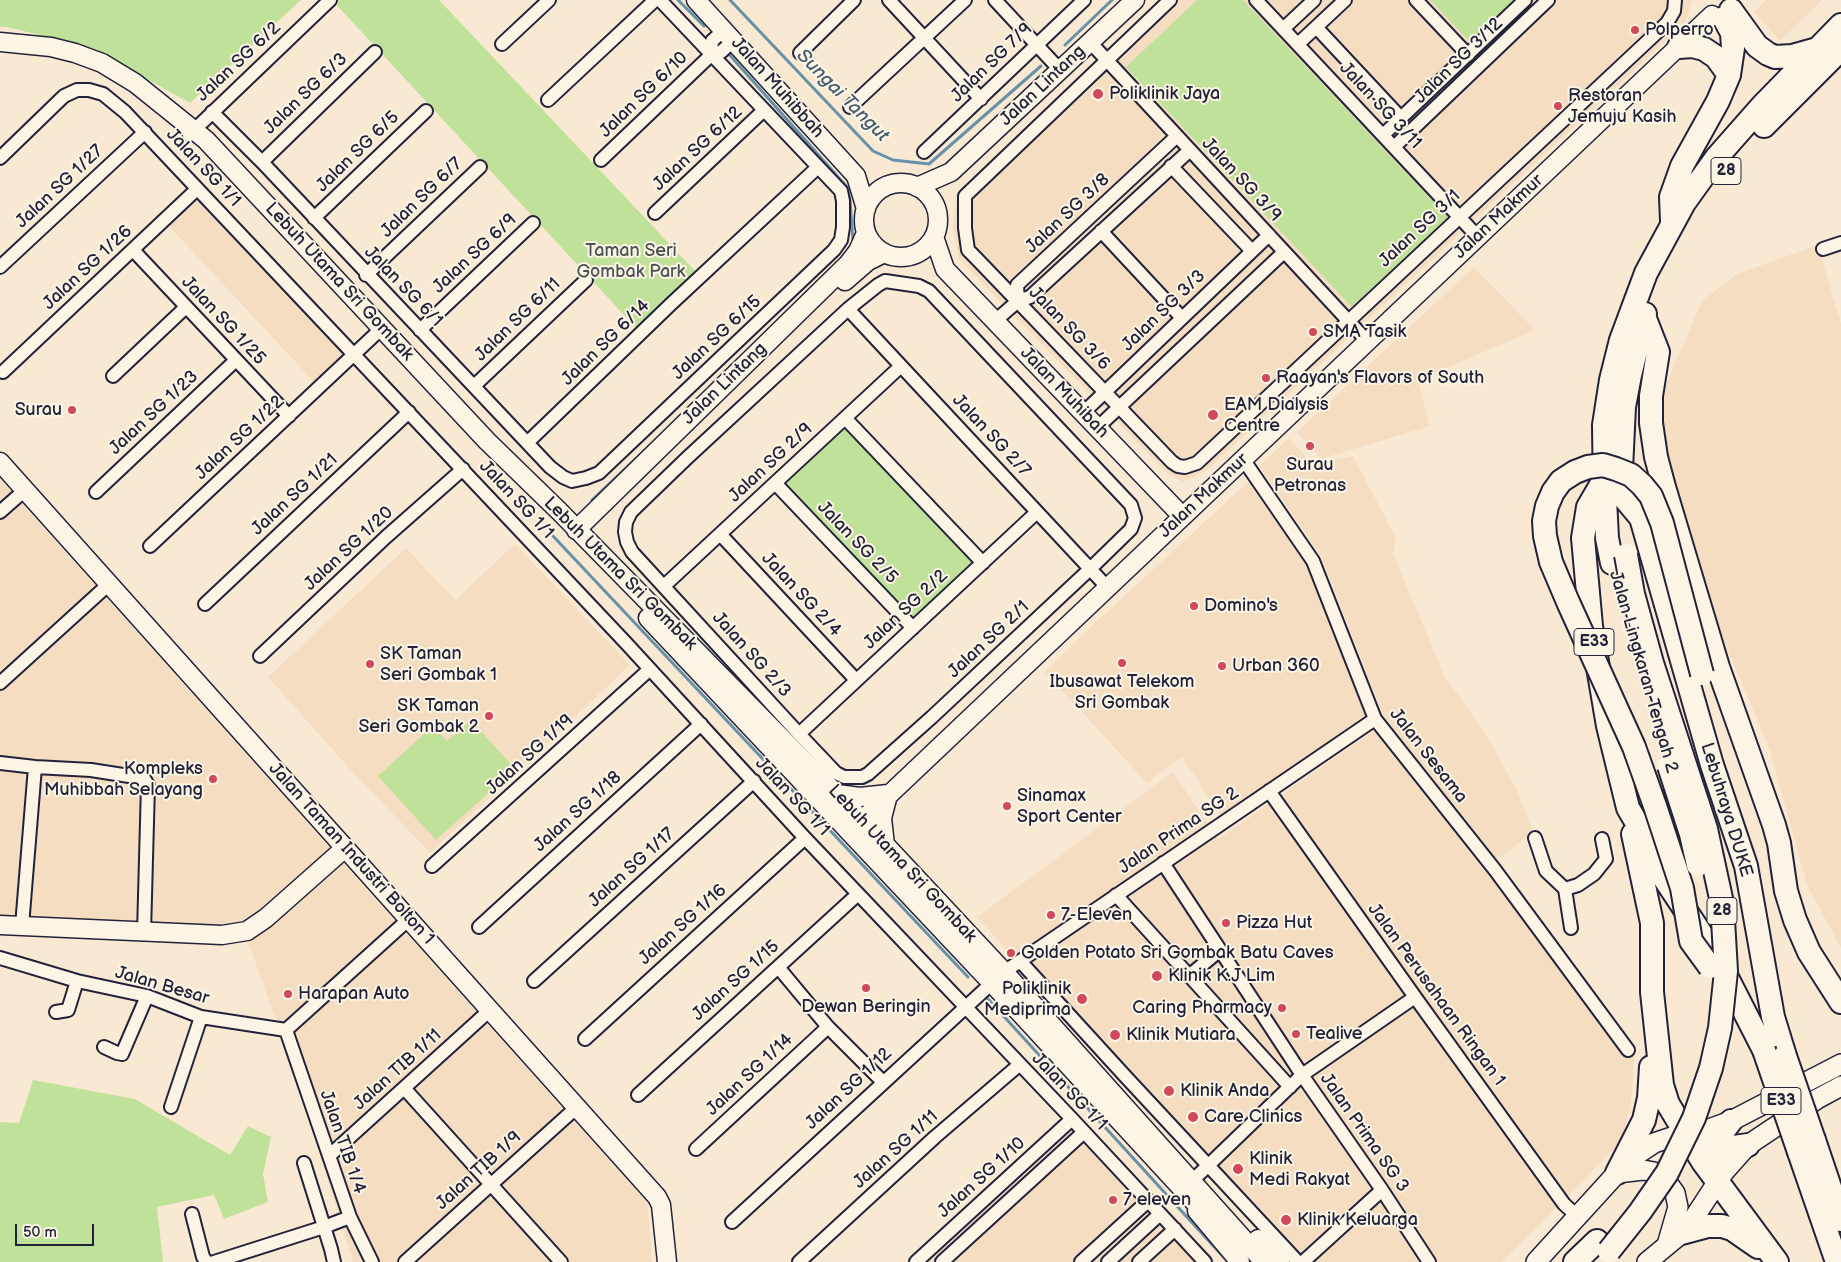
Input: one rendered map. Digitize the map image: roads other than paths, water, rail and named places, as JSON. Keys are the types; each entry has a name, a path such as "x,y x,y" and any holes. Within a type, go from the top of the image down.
{"highway":[{"path":"1724,6 1757,46 1768,54 1775,57 1792,56 1817,49"},
{"path":"1672,223 1671,197 1682,166 1718,101 1729,75 1733,48 1732,33 1724,6"},
{"name":"Jalan Lingkaran Tengah 2","path":"1601,1251 1628,1204 1653,1168 1681,1113 1695,1070 1705,1028 1710,967 1708,905 1691,834 1636,662 1619,597 1619,559 1623,539 1612,486 1604,425 1620,340 1646,272 1672,223 1699,181 1733,138 1841,25"},
{"path":"1679,47 1692,46 1704,49 1716,57 1729,75"},
{"name":"Jalan Lingkaran Tengah 2","path":"1612,486 1630,374 1644,316 1668,260 1697,211 1729,167 1772,118 1841,49"},
{"path":"1644,316 1658,352 1651,396 1651,423 1656,457 1664,488 1718,667 1774,824 1779,843 1786,891 1794,920 1809,952 1840,997"},
{"path":"1710,967 1691,941 1682,888 1634,747 1551,562 1545,536 1544,520 1547,506 1553,492 1561,481 1575,472 1588,467 1603,466 1616,469 1631,475 1642,484 1651,496 1662,523 1744,823 1746,866"},
{"name":"Lebuhraya DUKE","path":"1837,1262 1806,1146 1785,1056 1773,1017 1746,866 1712,765 1641,518 1612,486 1588,507 1583,538 1591,626 1606,717 1628,808 1660,872 1716,956 1764,1050 1806,1146 1841,1220"},
{"name":"Jalan Lingkaran Tengah 2","path":"1575,1262 1601,1251 1640,1212 1667,1173 1694,1118 1711,1068 1720,1028 1726,971 1722,903 1706,828 1652,663 1633,594 1619,559"},
{"path":"1617,1173 1644,1120 1649,1098 1652,923 1628,808"},
{"path":"1652,992 1662,1085 1668,1104 1685,1134 1775,1260"},
{"path":"1718,1182 1713,1168 1713,1150 1716,1141 1731,1120"},
{"path":"1685,1134 1702,1148 1713,1150 1748,1145"},
{"path":"1674,1239 1708,1226 1722,1226 1732,1229 1775,1260"}],"main road":[{"path":"1536,1262 1617,1173 1639,1153 1654,1143 1709,1129 1731,1120 1841,1064"},
{"path":"1647,1262 1692,1221 1730,1164 1748,1145 1817,1098 1841,1086"},
{"path":"1617,1173 1643,1170 1654,1172 1667,1182 1674,1193 1678,1207 1674,1239"}],"street":[{"name":"Jalan SG 6/2","path":"191,132 330,0"},
{"path":"502,44 549,0"},
{"path":"548,100 655,0"},
{"path":"660,0 818,167"},
{"name":"Jalan Muhibbah","path":"696,0 856,176 866,209"},
{"path":"800,53 854,0"},
{"path":"889,0 981,99"},
{"path":"850,108 965,0"},
{"path":"995,0 1060,70"},
{"name":"Jalan SG 7/9","path":"924,152 1084,0"},
{"name":"Jalan Lintang","path":"917,187 951,172 1135,0"},
{"path":"1106,60 1170,0"},
{"name":"Jalan SG 3/11","path":"1256,0 1478,237"},
{"path":"1283,29 1314,0"},
{"path":"1298,44 1345,0"},
{"path":"1416,0 1468,55"},
{"path":"1383,135 1525,0"},
{"name":"Jalan SG 3/12","path":"1394,147 1548,0"},
{"name":"Jalan SG 3/1","path":"1185,467 1196,463 1666,23 1674,5"},
{"name":"Jalan Makmur","path":"856,826 1724,6"},
{"path":"1316,27 1401,118"},
{"path":"1490,33 1500,44"},
{"name":"Jalan SG 6/10","path":"601,160 711,55 721,52 729,35"},
{"name":"Lebuh Utama Sri Gombak","path":"0,42 51,47 102,63 135,83 191,132 640,610 856,826 998,978 1186,1185 1244,1255 1264,1262"},
{"name":"Jalan SG 3/9","path":"1090,42 1368,341"},
{"name":"Lebuh Utama Sri Gombak","path":"0,50 53,56 92,70 129,91 191,132"},
{"name":"Jalan SG 6/3","path":"262,162 375,52"},
{"name":"Jalan SG 3/6","path":"1106,60 965,196 965,228 968,250 1172,462 1178,466 1185,467"},
{"name":"Jalan SG 1/1","path":"1,154 64,96 77,90 89,90 103,94 145,132 1205,1262"},
{"name":"Jalan SG 6/5","path":"314,218 426,110"},
{"name":"Jalan SG 6/12","path":"655,213 764,110"},
{"name":"Jalan SG 6/1","path":"212,112 262,162 366,275 550,467 572,481"},
{"name":"Jalan SG 1/27","path":"0,267 145,132"},
{"name":"Jalan SG 3/8","path":"1018,301 1017,286 1177,136"},
{"path":"995,320 1018,301 1030,297 1190,150"},
{"path":"1171,166 1252,251"},
{"name":"Jalan SG 6/7","path":"366,275 480,167"},
{"name":"Jalan SG 6/15","path":"572,481 599,473 834,250 841,240 843,201 841,191 818,167"},
{"name":"Jalan SG 6/14","path":"528,442 671,304 818,167"},
{"name":"Jalan Lintang","path":"935,205 951,172"},
{"path":"856,176 889,186 908,184 917,187 935,205 938,221 934,238 925,249 913,256 903,258 884,254 870,241 866,233 864,225 866,209 874,195 889,186"},
{"name":"Jalan SG 1/26","path":"2,372 197,189"},
{"name":"Jalan SG 6/9","path":"420,330 533,223"},
{"path":"1101,230 1182,318"},
{"name":"Jalan Lintang","path":"580,534 848,264 858,251 866,233"},
{"name":"Jalan SG 3/3","path":"1083,413 1269,235"},
{"name":"Jalan Muhibah","path":"934,238 945,269"},
{"path":"1823,249 1841,243"},
{"name":"Jalan SG 1/25","path":"133,250 289,416"},
{"path":"1097,428 1284,252"},
{"name":"Jalan Lintang","path":"580,534 855,272 868,261 884,254"},
{"name":"Jalan Muhibah","path":"913,256 945,269 1182,516"},
{"name":"Jalan SG 6/11","path":"474,386 586,280"},
{"name":"Jalan SG 2/1","path":"848,309 885,281 919,286 929,291 1131,505 1134,518 1131,529 1090,569 932,717 868,774"},
{"path":"113,376 186,307"},
{"name":"Jalan SG 2/7","path":"848,309 1107,587"},
{"name":"Jalan SG 2/3","path":"848,309 741,407 631,512 626,522 625,532 632,552 836,773 844,777 854,778 868,774"},
{"path":"355,354 379,331"},
{"name":"Lebuh Utama Sri Gombak","path":"379,331 837,794 856,826 885,845 998,978"},
{"name":"Jalan SG 1/22","path":"150,546 355,354"},
{"name":"Jalan SG 1/23","path":"96,492 236,360"},
{"name":"Jalan SG 2/9","path":"664,586 901,366"},
{"name":"Jalan SG 1/21","path":"205,604 409,412"},
{"path":"846,418 983,563"},
{"name":"Jalan Sesama","path":"1243,459 1314,562 1375,719 1495,870 1628,1050"},
{"name":"Jalan Taman Industri Bolton 1","path":"0,462 658,1197 661,1205 667,1262"},
{"name":"Jalan SG 1/20","path":"260,656 386,537 463,469"},
{"name":"Jalan SG 2/5","path":"775,483 913,628"},
{"path":"0,512 25,490"},
{"name":"Jalan SG 2/2","path":"799,734 1037,512"},
{"name":"Jalan SG 2/4","path":"720,534 856,680"},
{"path":"0,683 109,584"},
{"path":"720,674 733,662"},
{"name":"Jalan SG 1/19","path":"432,866 650,669"},
{"name":"Jalan Prima SG 2","path":"998,978 1020,960 1375,719"},
{"name":"Jalan SG 1/18","path":"479,926 701,724"},
{"path":"0,763 99,771 142,778 148,785 144,932"},
{"path":"22,926 35,767"},
{"name":"Jalan SG 1/17","path":"534,981 754,782"},
{"name":"Jalan Perusahaan Ringan 1","path":"1269,791 1415,998 1564,1204 1578,1217"},
{"path":"837,794 860,797 888,794 882,818 885,845"},
{"name":"Jalan SG 1/16","path":"585,1039 806,838"},
{"path":"1535,838 1546,871 1565,890 1571,928"},
{"path":"1565,890 1578,885 1594,874 1606,859 1602,839"},
{"path":"0,925 222,935 247,931 266,918 345,848"},
{"name":"Jalan Prima SG 3","path":"1164,863 1302,1075 1382,1190 1429,1262"},
{"name":"Jalan SG 1/15","path":"638,1095 858,894"},
{"path":"1116,895 1290,1087"},
{"path":"286,1030 409,919"},
{"path":"1190,976 1220,950"},
{"name":"Jalan Besar","path":"0,958 78,981 147,996 201,1017 286,1030"},
{"path":"1020,960 1298,1262"},
{"path":"778,967 828,1026 883,1082"},
{"name":"Jalan SG 1/12","path":"732,1222 998,978"},
{"path":"56,1012 68,1010 78,981"},
{"path":"104,1047 122,1054 147,996"},
{"path":"1186,1185 1302,1075 1415,998"},
{"name":"Jalan TIB 1/11","path":"328,1156 490,1010"},
{"path":"171,1107 201,1017"},
{"name":"Jalan SG 1/14","path":"696,1149 828,1026"},
{"name":"Jalan TIB 1/4","path":"286,1030 350,1217 371,1262"},
{"name":"Jalan SG 1/11","path":"799,1262 935,1138 1019,1065"},
{"path":"404,1088 561,1262"},
{"name":"Jalan TIB 1/9","path":"405,1262 577,1107"},
{"name":"Jalan SG 1/10","path":"916,1262 1072,1119"},
{"path":"942,1262 1084,1132"},
{"path":"304,1163 334,1262"},
{"name":"Lebuh Utama Sri Gombak","path":"1186,1185 1224,1202 1280,1262"},
{"path":"1303,1262 1382,1190"},
{"path":"988,1195 1001,1208"},
{"path":"1081,1262 1148,1201"},
{"path":"192,1214 203,1257 207,1262"},
{"path":"1108,1262 1160,1214"},
{"path":"214,1262 350,1217"},
{"path":"1139,1262 1174,1229"}],"waterway":[{"path":"678,0 704,26"},
{"name":"Sungai Tangut","path":"730,0 873,151 893,160 929,164 1041,66"},
{"name":"Sungai Tangut","path":"1065,45 1112,0"},
{"path":"727,52 847,187 850,200 853,242"},
{"path":"592,500 646,449"},
{"path":"553,536 968,977"},
{"path":"988,999 1228,1262"}],"place":[{"name":"Polperro","path":"1635,30"},
{"name":"Poliklinik Jaya","path":"1098,94"},
{"name":"Restoran Jemuju Kasih","path":"1558,106"},
{"name":"SMA Tasik","path":"1313,332"},
{"name":"Raayan's Flavors of South","path":"1266,378"},
{"name":"Surau","path":"72,410"},
{"name":"EAM Dialysis Centre","path":"1213,415"},
{"name":"Surau Petronas","path":"1310,446"},
{"name":"Domino's","path":"1194,606"},
{"name":"Ibusawat Telekom Sri Gombak","path":"1122,663"},
{"name":"SK Taman Seri Gombak 1","path":"370,664"},
{"name":"Urban 360","path":"1222,666"},
{"name":"SK Taman Seri Gombak 2","path":"489,716"},
{"name":"Kompleks Muhibbah Selayang","path":"213,779"},
{"name":"Sinamax Sport Center","path":"1007,806"},
{"name":"7-Eleven","path":"1051,915"},
{"name":"Pizza Hut","path":"1226,923"},
{"name":"Golden Potato Sri Gombak Batu Caves","path":"1011,953"},
{"name":"Klinik K.J Lim","path":"1157,976"},
{"name":"Dewan Beringin","path":"866,988"},
{"name":"Harapan Auto","path":"288,994"},
{"name":"Poliklinik Mediprima","path":"1082,999"},
{"name":"Caring Pharmacy","path":"1282,1008"},
{"name":"Tealive","path":"1296,1034"},
{"name":"Klinik Mutiara","path":"1115,1035"},
{"name":"Klinik Anda","path":"1169,1091"},
{"name":"Care Clinics","path":"1193,1117"},
{"name":"Klinik Medi Rakyat","path":"1238,1169"},
{"name":"7 eleven","path":"1113,1200"},
{"name":"Klinik Keluarga","path":"1286,1220"}],"park label":[{"name":"Taman Seri Gombak Park","path":"631,261"}]}
